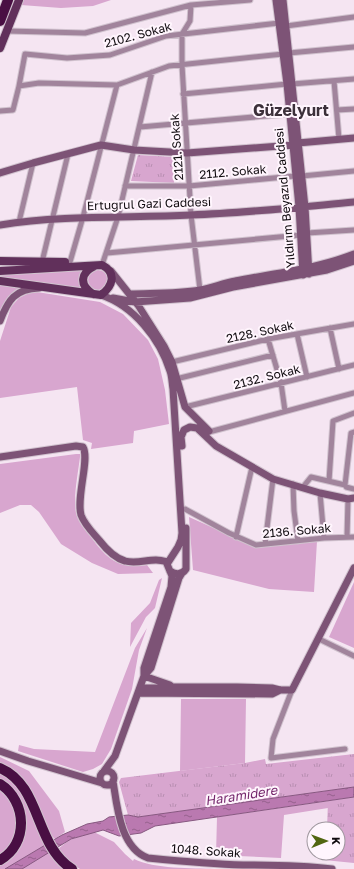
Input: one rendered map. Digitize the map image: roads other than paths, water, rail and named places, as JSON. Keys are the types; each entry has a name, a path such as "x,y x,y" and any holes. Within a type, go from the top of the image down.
{"highway":[{"path":"0,21 8,0"},
{"path":"0,768 15,777 25,789 47,841 56,855 72,869"},
{"path":"0,784 9,792 16,802 19,807 21,818 20,833 17,842 9,853 0,860"}],"main road":[{"path":"0,48 19,0"},
{"name":"Yıldırım Beyazıd Caddesi","path":"276,0 279,23 286,54"},
{"name":"Yıldırım Beyazıd Caddesi","path":"283,0 286,26 286,54 302,207 306,272"},
{"name":"Yıldırım Beyazıd Caddesi","path":"289,84 289,114 295,144"},
{"path":"0,174 32,163 101,145 134,150 187,154 354,138"},
{"name":"Ertuğrul Gazi Caddesi","path":"0,225 53,219 191,215 354,202"},
{"path":"0,281 101,295 135,302 197,296 306,272 354,254"},
{"path":"130,294 200,290 235,281 327,270 354,260"},
{"path":"0,261 70,262 81,266"},
{"path":"99,265 88,270 84,278 85,287 101,295 139,319 161,351 170,372 173,389 182,533 178,546 169,560 168,566 172,581 171,587 144,668 144,676 116,756 100,776 103,783"},
{"path":"0,271 99,265 108,268 130,294 158,334 172,362 176,379 194,422 188,427 181,437 185,509 186,569 179,578 150,668 144,676"},
{"path":"101,295 109,288 111,284 111,271"},
{"path":"0,322 4,310 15,295 26,290 47,288"},
{"path":"175,419 180,413 186,411 209,432 222,449"},
{"path":"175,419 180,427 197,428 201,430 216,446 273,478 320,493 352,500"},
{"path":"0,457 76,446 83,447 84,463 80,507 82,516 106,548 124,561 135,562 169,560 177,555 185,559 186,562"},
{"path":"139,691 174,687 272,688 292,690 354,568"},
{"path":"170,571 176,574 182,573"},
{"path":"144,676 174,687"},
{"path":"139,691 272,694 280,690"},
{"path":"0,751 28,761 103,783 110,784 113,778 111,772 80,776"},
{"name":"1048. Sokak","path":"116,756 113,778 115,801 128,842 138,854 148,858 240,864 309,866 332,869"},
{"name":"1048. Sokak","path":"103,783 115,801"}],"street":[{"path":"7,31 85,33 191,5 250,0"},
{"name":"2121. Sokak","path":"191,5 190,21 182,34 182,65 191,215 200,290"},
{"path":"286,26 354,17"},
{"name":"2102. Sokak","path":"19,86 25,54 67,58 110,55 166,36 279,23"},
{"path":"0,111 13,110 19,86 39,83 116,85 169,66 354,47"},
{"path":"99,265 107,253 118,216 152,72"},
{"path":"184,94 354,79"},
{"path":"334,81 339,139"},
{"path":"70,262 83,218 116,85"},
{"path":"337,110 354,109"},
{"path":"140,127 289,114"},
{"path":"42,262 68,154"},
{"path":"19,222 32,163"},
{"name":"2112. Sokak","path":"125,186 189,186 354,171"},
{"path":"107,253 354,230"},
{"name":"2128. Sokak","path":"172,362 268,339 354,324"},
{"path":"330,328 339,368"},
{"path":"297,334 307,377"},
{"path":"268,339 281,383 285,411"},
{"path":"176,379 273,355"},
{"name":"2132. Sokak","path":"189,413 281,383 354,365"},
{"path":"209,432 354,393"},
{"path":"329,481 333,421 354,413"},
{"path":"345,485 351,432 354,432"},
{"path":"236,536 252,467"},
{"path":"303,487 311,477 345,485 346,487 354,489"},
{"path":"265,544 273,478"},
{"path":"293,484 294,511 298,541"},
{"path":"320,493 324,538"},
{"name":"2136. Sokak","path":"347,537 352,500"},
{"name":"2136. Sokak","path":"185,509 236,536 256,544 354,536"},
{"path":"319,638 354,656"},
{"path":"292,690 273,739 271,758 345,749"}],"water":[{"path":"354,787 354,797 155,826 141,833 119,836 103,830 71,839 22,869 5,869 62,835 87,824 103,821 109,817 128,815 138,817"}],"district":[{"name":"Güzelyurt","path":"291,110"}],"water label":[{"name":"Haramidere","path":"241,795"}]}
